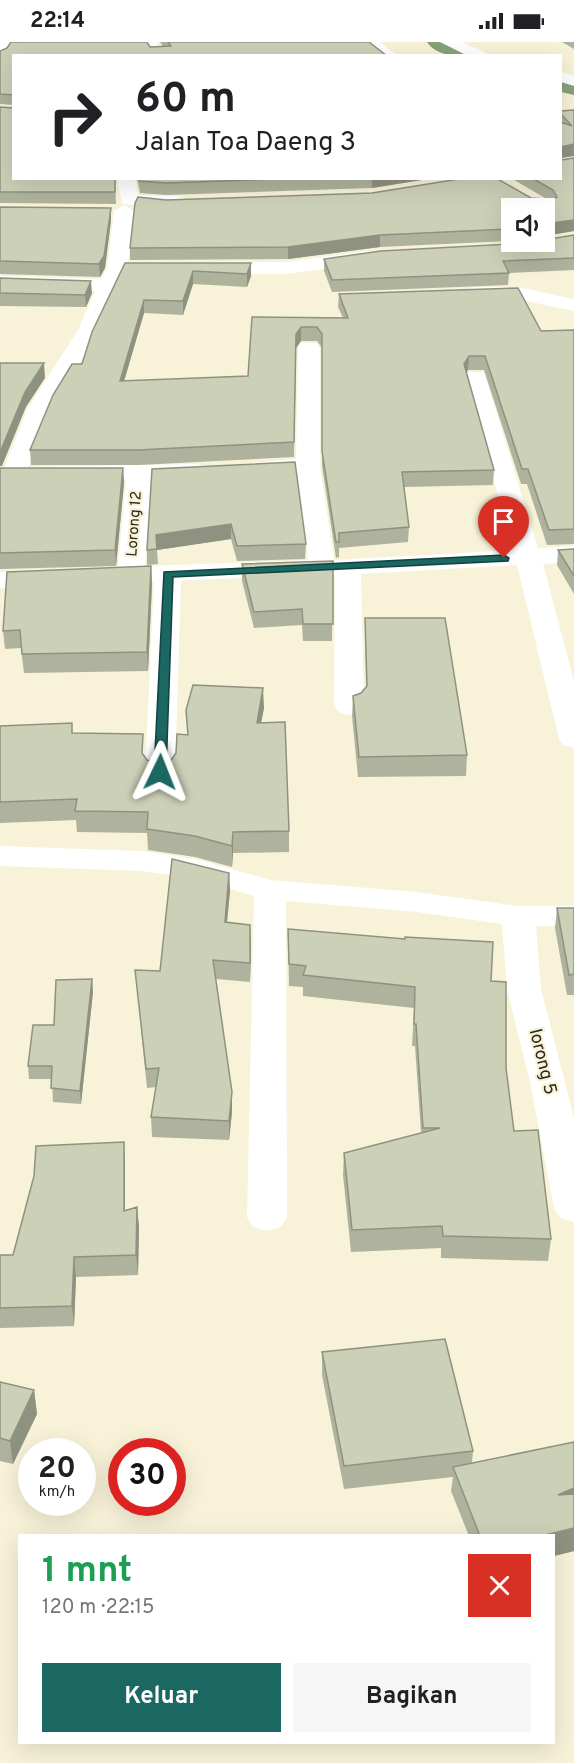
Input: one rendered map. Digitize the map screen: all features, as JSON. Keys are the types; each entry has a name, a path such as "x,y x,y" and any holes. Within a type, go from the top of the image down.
{"street":[{"path":"0,54 3,42"},
{"path":"149,42 159,54"},
{"path":"371,42 386,54"},
{"path":"454,42 482,51"},
{"path":"126,180 112,277 89,330 40,408 7,475 139,474 308,466"},
{"path":"120,208 200,202"},
{"path":"0,282 285,268 392,255"},
{"path":"452,294 517,293 574,305"},
{"path":"309,348 308,466 335,568 349,706"},
{"path":"476,377 561,681 574,739"},
{"name":"Lorong 12","path":"131,574 139,474"},
{"path":"0,580 335,568 574,554"},
{"path":"160,772 168,574"},
{"path":"0,856 142,861 195,869 270,890 417,902 519,916 574,916"},
{"path":"267,1217 270,890"},
{"name":"lorong 5","path":"519,916 524,989 548,1082 574,1208"}],"building":[{"path":"11,42 147,42 150,47 171,46 168,42 369,42 384,54 12,54 12,95 0,94 0,51 7,48"},
{"path":"0,107 12,108 12,180 115,180 115,192 0,192"},
{"path":"574,110 574,144 562,147 562,122 572,126 562,115 562,111"},
{"path":"574,158 574,220 555,223 555,198 557,197 553,190 536,180 562,180 562,160"},
{"path":"139,180 249,180 166,183"},
{"path":"453,180 500,180 531,198 501,198 501,230 380,235 288,247 130,248 135,203 138,197 166,200 372,193"},
{"path":"0,207 111,208 104,256 99,264 0,261"},
{"path":"574,235 574,258 503,261 509,273 332,280 324,259 381,251 501,244 501,252 555,252 555,238"},
{"path":"125,263 251,263 247,274 193,271 183,301 144,300 120,381 248,376 252,317 348,318 339,294 518,288 541,331 574,330 574,529 549,530 528,469 522,469 485,356 469,356 464,364 494,470 402,472 409,527 339,533 339,542 336,542 322,451 322,334 317,327 301,327 296,334 294,442 138,450 30,450 53,395 72,364 82,364 92,332"},
{"path":"0,278 91,281 85,295 0,293"},
{"path":"0,363 44,363 25,392 1,450 0,450"},
{"path":"295,462 306,544 237,546 231,524 156,535 157,549 147,550 152,469"},
{"path":"0,468 123,468 115,550 0,553"},
{"path":"574,549 574,576 558,550"},
{"path":"333,561 333,624 303,624 302,609 254,612 242,564"},
{"path":"151,566 147,652 22,654 20,630 3,631 7,572"},
{"path":"365,618 445,618 467,755 359,757 353,696 361,693 367,686"},
{"path":"193,685 263,688 257,723 285,722 289,831 233,832 232,846 195,836 147,829 148,812 75,811 77,799 0,802 0,726 72,723 72,733 143,734 142,753 147,760 160,763 171,760 176,753 177,734 188,735 186,710"},
{"path":"172,859 229,873 225,922 250,925 250,963 213,960 232,1092 229,1121 151,1117 159,1068 146,1069 135,970 160,971"},
{"path":"557,908 574,908 574,974 569,975"},
{"path":"288,929 405,939 405,937 493,942 491,981 506,982 506,1068 514,1131 538,1130 551,1239 443,1236 442,1226 352,1230 344,1153 440,1128 423,1128 416,1024 414,1024 415,987 303,975 306,966 289,964"},
{"path":"92,979 80,1091 51,1088 52,1066 28,1066 33,1025 54,1025 56,980"},
{"path":"124,1142 124,1211 137,1207 136,1255 74,1257 72,1306 0,1308 0,1255 13,1255 34,1176 36,1146"},
{"path":"445,1339 473,1451 344,1466 322,1352"},
{"path":"0,1382 34,1390 10,1441 0,1438"},
{"path":"574,1442 574,1488 558,1495 574,1494 574,1528 549,1534 479,1534 453,1467"}],"waterway":[{"path":"438,42 467,54"},
{"path":"562,84 574,88"}],"route":[{"path":"160,772 168,574 504,558"}]}
